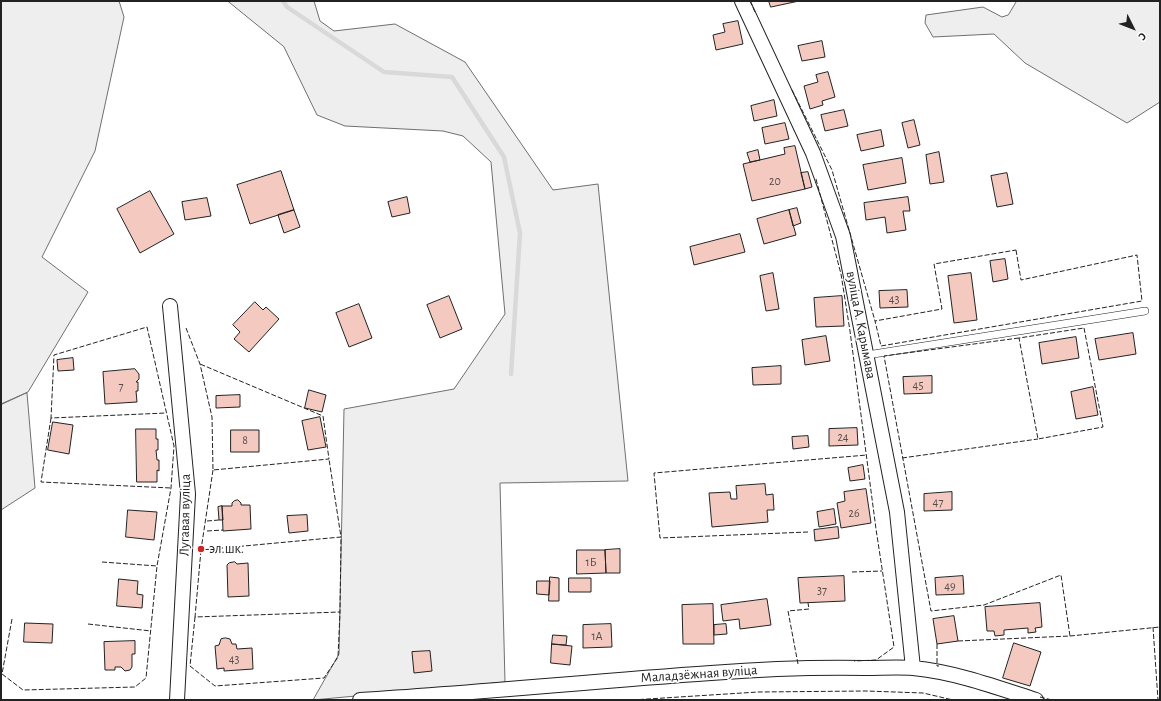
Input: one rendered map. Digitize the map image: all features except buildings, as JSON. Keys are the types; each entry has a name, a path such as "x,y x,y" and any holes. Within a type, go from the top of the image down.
{"street":[{"name":"вуліца А. Карымава","path":"742,1 813,153 843,236 897,512 913,668"},
{"name":"Лугавая вуліца","path":"170,306 188,494 177,700"},
{"name":"Маладзёжная вуліца","path":"360,700 443,695 605,680 758,670 839,668 913,668 960,677 1036,700"}],"lane":[{"path":"866,354 1145,311"}],"shaded area":[{"path":"1,1 119,1 124,17 95,151 42,257 88,292 28,392 1,404"},
{"path":"228,1 314,1 320,21 334,31 395,24 465,62 553,190 598,184 628,481 500,483 505,682 313,700 339,654 344,409 454,389 505,314 491,162 463,136 443,131 345,126 317,115 284,47"},
{"path":"1017,1 1160,1 1160,102 1127,123 1025,63 994,34 933,37 925,23 926,15 983,7 1002,17 1008,15"},
{"path":"27,393 35,488 1,510 1,405"}],"waterway":[{"path":"283,1 287,7 384,72 452,77 504,157 520,233 511,374"}],"fence":[{"path":"750,1 755,12"},
{"path":"792,90 832,170 875,321"},
{"path":"816,179 841,274 876,529 894,647 876,660 854,661"},
{"path":"1016,250 1021,280 1137,255 1142,301 881,346 875,321 942,309 934,264 1016,250"},
{"path":"12,619 2,674 23,690 135,687 146,678 157,566 171,488 174,446 147,327 54,355 51,418 166,413"},
{"path":"186,328 200,364 212,417 213,470 329,459 323,416 200,364"},
{"path":"1084,328 1103,427 1038,439 1019,338 1084,328"},
{"path":"1019,338 884,356 931,611 984,605 1061,575 1070,636"},
{"path":"51,418 41,482 171,488"},
{"path":"902,458 1038,439"},
{"path":"808,532 660,538 654,473 867,455"},
{"path":"213,470 201,550 341,537 329,459"},
{"path":"207,521 219,520"},
{"path":"207,531 223,530"},
{"path":"201,550 195,617 340,612 341,537"},
{"path":"102,562 157,566"},
{"path":"852,572 882,571"},
{"path":"798,664 788,611 809,609 808,603"},
{"path":"195,617 190,666 215,686 324,678 338,657 340,612"},
{"path":"88,624 151,631"},
{"path":"1153,627 1158,700"},
{"path":"958,641 1070,636 1160,627"},
{"path":"937,644 937,666 939,666"},
{"path":"632,700 758,692 866,691 923,693 953,700"},
{"path":"1040,697 1052,700"}],"place":[{"name":"эл.шк.","path":"201,549"}]}
